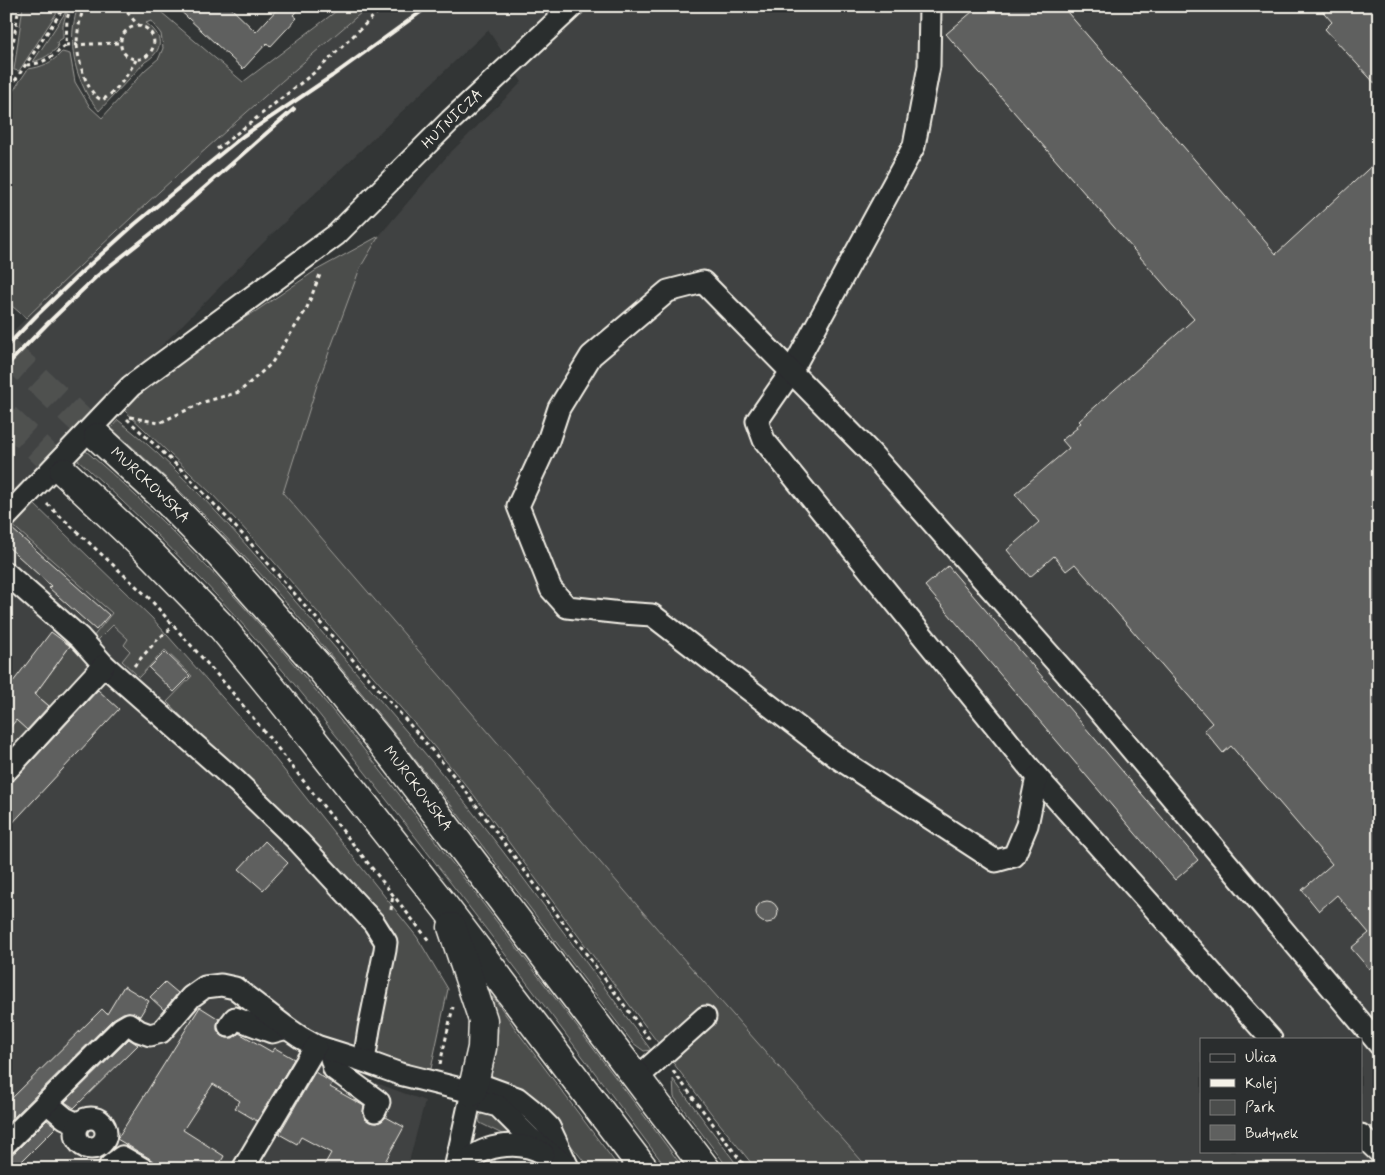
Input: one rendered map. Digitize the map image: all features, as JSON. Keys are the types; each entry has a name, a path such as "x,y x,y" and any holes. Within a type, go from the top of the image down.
{"highway":[{"name":"MURCKOWSKA","path":"98,437 160,494 220,555 320,668 394,758 706,1169"},
{"path":"64,472 151,554 220,624 445,907 644,1169"},
{"path":"445,907 483,1020 482,1048 472,1092"}],"street":[{"name":"HUTNICZA","path":"6,517 131,386 336,235 450,120 573,6"},
{"path":"930,6 930,66 914,146 791,372 758,421 764,440 1037,778 1270,1038"},
{"path":"1037,778 1027,825 1014,856 996,861 838,758 652,615 567,607 551,588 518,506 548,441 559,408 591,356 668,291 703,282 870,452 1095,706 1379,1044"},
{"path":"9,584 80,638 104,665 237,782 299,842 374,923 386,942 368,1029 364,1061"},
{"path":"6,771 104,665"},
{"path":"6,1143 122,1028 129,1024 139,1031 150,1035 161,1032 190,998 205,987 221,985 235,988 286,1028 323,1048 400,1074 472,1092 483,1102 498,1106 529,1137 568,1168"},
{"path":"229,1026 235,1018 272,1032 286,1028"},
{"path":"637,1078 705,1018"},
{"path":"323,1048 334,1069 379,1102 375,1111"},
{"path":"243,1169 323,1048"},
{"path":"455,1169 472,1092"},
{"path":"47,1103 65,1118 78,1124 82,1120 91,1117 100,1120 105,1128 105,1138 99,1145 111,1167 122,1157 144,1169"},
{"path":"1362,1136 1379,1152"},
{"path":"461,1169 466,1161 477,1154 501,1147 516,1146 535,1148 568,1168"}],"path":[{"path":"6,88 19,6"},
{"path":"6,94 65,6"},
{"path":"66,45 67,19 71,6"},
{"path":"84,6 77,45 81,66 88,86 97,98 102,100 108,97 128,75 136,60"},
{"path":"122,6 140,26 152,34 154,41 153,48 149,54 136,60 125,54 120,43 126,30 140,26"},
{"path":"217,148 320,68 384,6"},
{"path":"26,65 45,61 66,45 120,43"},
{"path":"322,268 306,310 271,364 239,392 204,402 159,423 124,416 184,472 244,536 424,740 458,782 747,1169"},
{"path":"45,503 131,580 250,712 432,945"},
{"path":"122,680 158,639 174,626"},
{"path":"438,1071 454,1000"}],"shaded area":[{"path":"369,6 1379,6 1379,1169 869,1169 673,947 283,493 317,385 360,268 379,236 449,154 522,82 488,30 271,235 127,381 12,503 192,672 370,926 376,942 365,1001 352,1054 368,1080 425,1101 407,1169 6,1169 6,338 184,169 312,54"}],"green space":[{"path":"7,6 14,6 6,62 6,13"},
{"path":"23,6 61,6 19,71 14,70"},
{"path":"78,6 154,6 243,82 343,6 369,6 195,159 26,318 6,301 6,106 9,97 28,69 46,64 62,52 70,54 75,82 90,107 102,118 145,70 159,58 163,48 161,34 151,21 146,23 156,32 159,48 99,111 85,91 74,58 73,27"},
{"path":"67,10 63,25 63,38 57,42 58,47 40,60 33,62"},
{"path":"379,236 360,268 317,385 283,493 673,947 869,1169 756,1169 631,1007 473,794 427,738 261,547 212,494 124,410 147,387 196,346 256,311 315,271"},
{"path":"118,420 171,466 221,517 411,737 496,843 651,1050 644,1051 633,1043 498,865 394,733 307,627 220,531 111,428"},
{"path":"85,450 188,547 283,651 328,705 459,872 684,1169 667,1169 448,880 313,707 203,581 76,458"},
{"path":"32,502 152,618 260,740 417,937 448,989 431,1069 375,1060 393,939 263,797 167,702 192,676 165,650 139,677 122,661 130,651 124,645 128,639 113,625 97,641 93,637 112,613 11,524"},
{"path":"70,646 90,663 53,709 35,694"},
{"path":"16,720 32,733 6,756 6,733"},
{"path":"492,997 620,1169 590,1169 541,1108 490,1079 498,1030"},
{"path":"673,1079 740,1169 729,1169 674,1097"},
{"path":"489,1111 514,1133 510,1138 480,1123 481,1115"},
{"path":"494,1157 496,1165 521,1163 535,1169 472,1169"}],"building":[{"path":"175,6 229,6 256,32 280,6 301,6 293,15 297,18 270,47 267,43 243,69"},
{"path":"979,6 1062,6 1276,254 1379,159 1379,960 1369,969 1351,948 1369,933 1337,895 1319,911 1302,890 1332,864 1231,746 1223,753 1204,730 1212,723 1075,564 1066,571 1054,556 1030,577 1007,550 1039,522 1015,494 1069,448 1062,440 1077,428 1076,426 1081,423 1079,421 1194,319 946,34"},
{"path":"1318,6 1368,6 1379,18 1379,88 1325,29 1332,22"},
{"path":"11,528 109,615 96,630 49,588 51,586 6,545 6,529"},
{"path":"948,566 1198,860 1175,880 925,586"},
{"path":"51,632 70,646 35,694 49,706 27,730 16,720 6,733 6,691"},
{"path":"165,652 190,676 174,692 149,668"},
{"path":"98,690 119,709 6,830 6,784 15,779"},
{"path":"265,841 288,863 263,890 239,869"},
{"path":"767,901 775,904 778,912 775,920 767,923 759,920 756,912 759,904"},
{"path":"165,982 178,993 164,1010 150,997"},
{"path":"124,986 149,1001 140,1016 129,1012 113,1019 6,1125 6,1104 102,1009 107,1014"},
{"path":"200,1007 219,1019 217,1030 222,1036 233,1038 239,1033 272,1052 275,1048 294,1059 257,1121 235,1108 240,1101 213,1084 183,1130 224,1156 217,1169 163,1169 149,1158 117,1139"},
{"path":"129,1039 138,1045 74,1108 65,1102"},
{"path":"315,1072 332,1083 330,1087 364,1106 363,1113 365,1119 377,1123 386,1117 404,1127 381,1169 322,1169 331,1153 301,1137 297,1144 279,1134"},
{"path":"47,1120 56,1127 14,1169 6,1169 6,1155 15,1152"}],"tunnel":[{"path":"6,352 98,437"},
{"path":"6,418 64,472"}],"railway":[{"path":"6,347 84,270 135,224 243,136 332,76 429,6"},
{"path":"6,366 97,276 162,225 294,109"}]}
